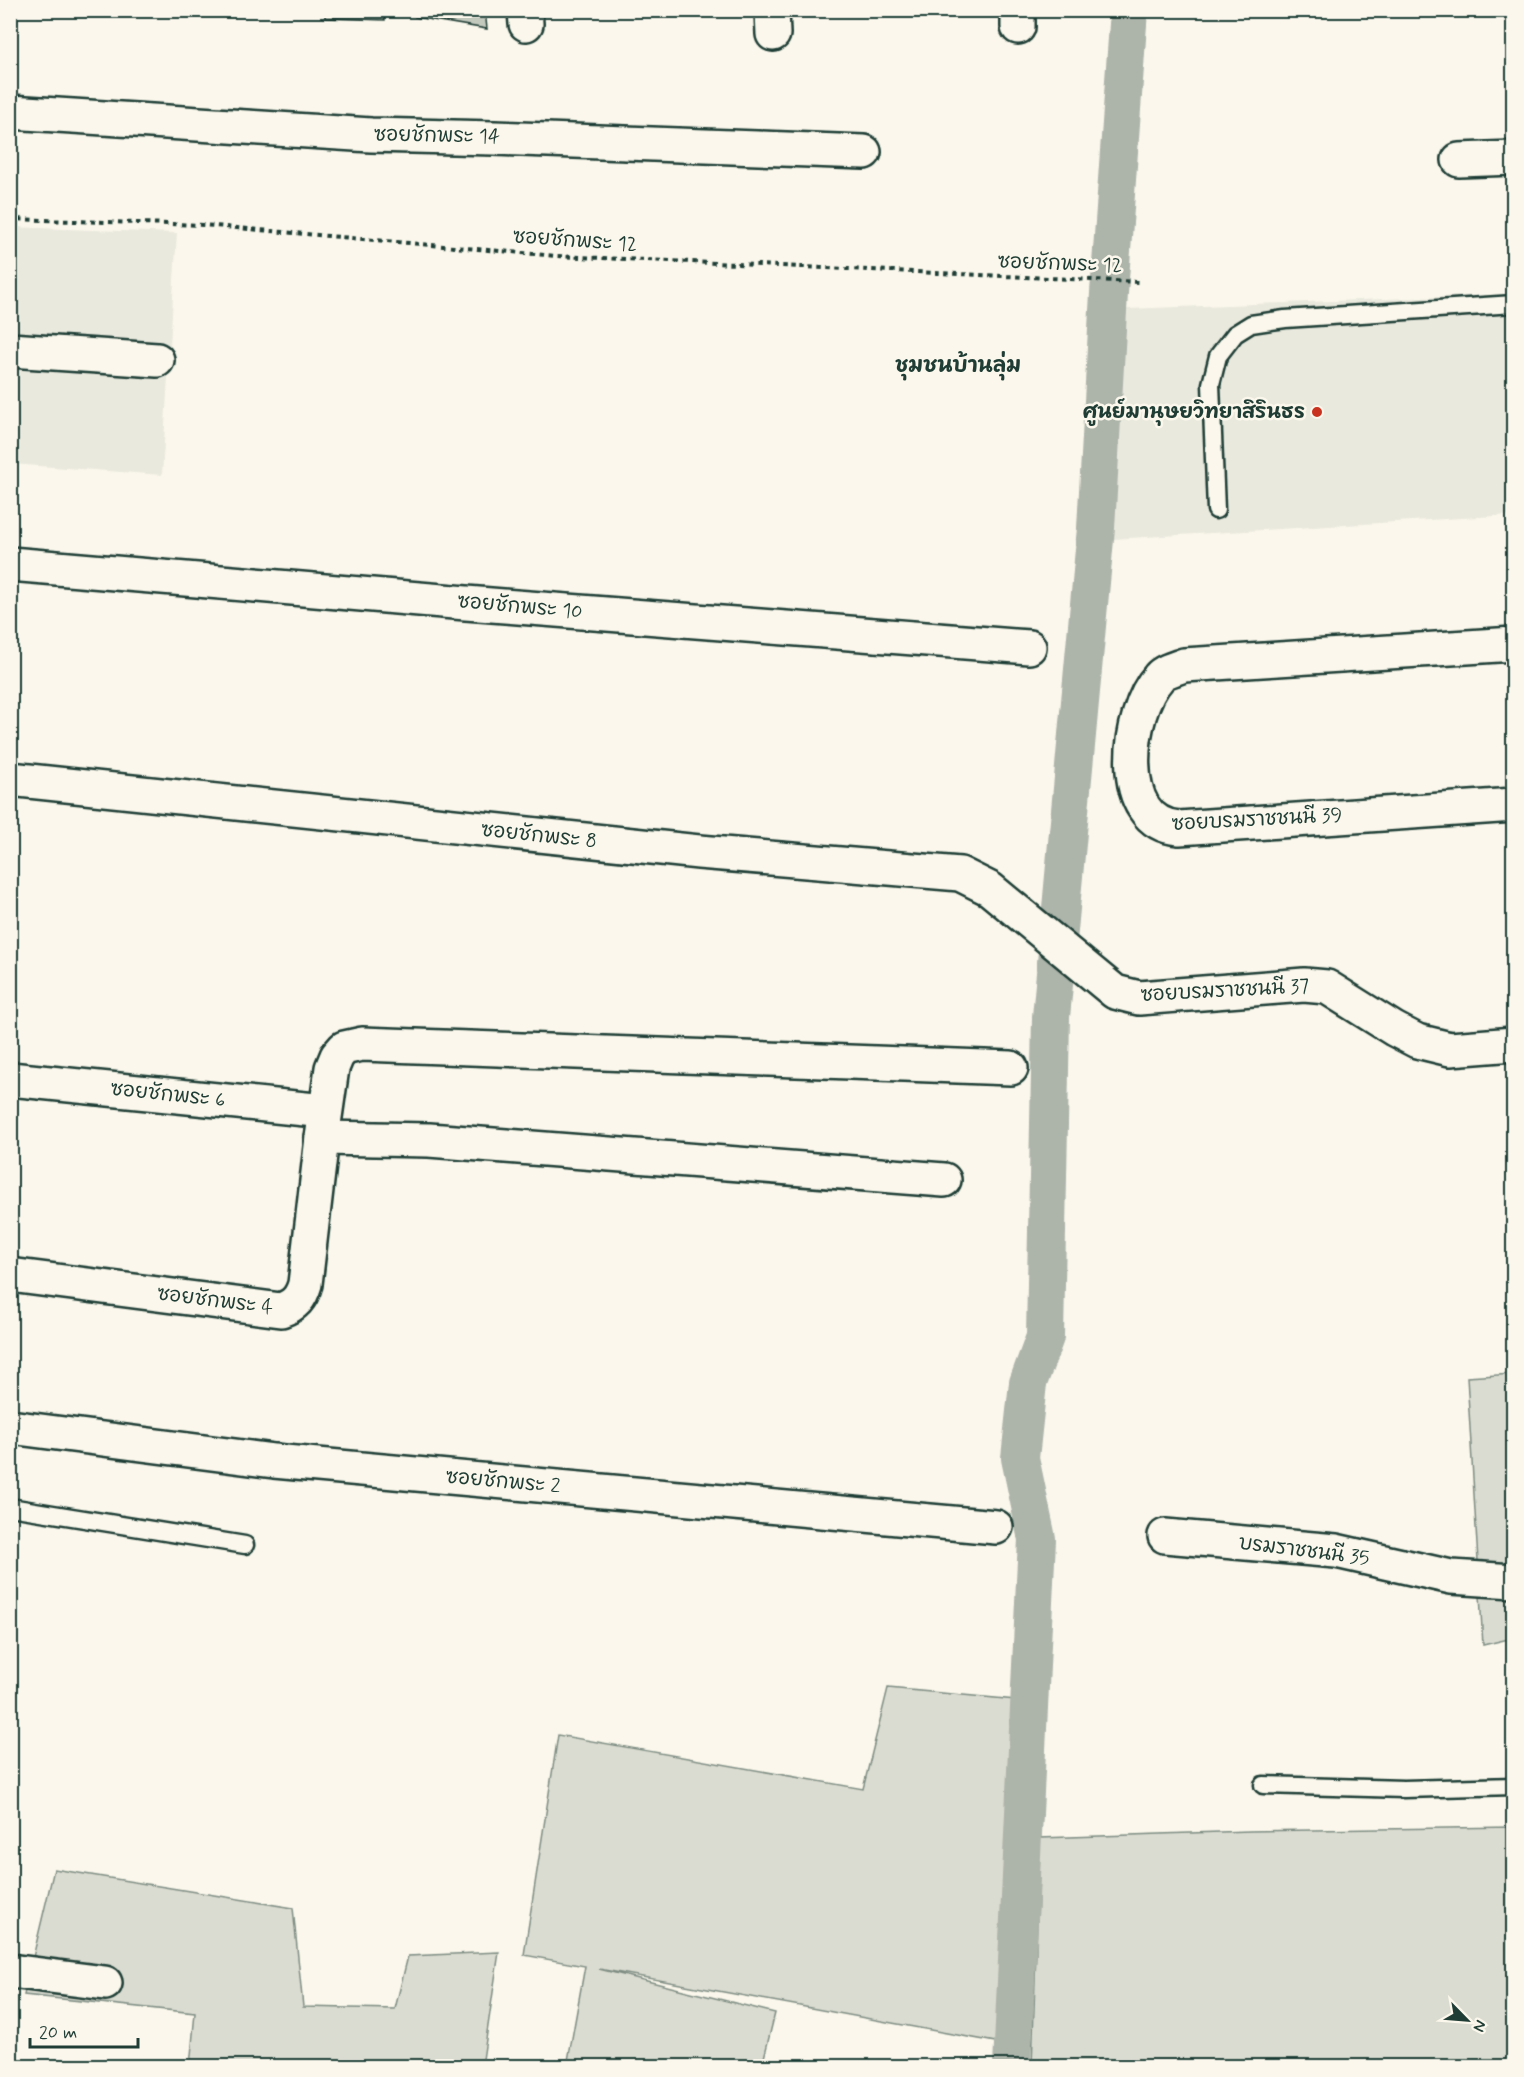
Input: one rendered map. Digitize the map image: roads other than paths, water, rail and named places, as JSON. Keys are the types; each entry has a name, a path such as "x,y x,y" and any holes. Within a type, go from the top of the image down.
{"street":[{"name":"ซอยชักพระ 14","path":"10,112 370,135 864,152"},
{"path":"1459,160 1514,158"},
{"path":"10,350 157,360"},
{"name":"ซอยชักพระ 10","path":"10,564 466,603 1029,647"},
{"name":"ซอยบรมราชชนนี 39","path":"1514,644 1184,665 1160,675 1143,700 1135,729 1133,777 1142,803 1153,819 1167,827 1514,805"},
{"name":"ซอยชักพระ 8","path":"10,779 699,852 960,874 990,889 1049,937"},
{"name":"ซอยบรมราชชนนี 37","path":"1049,937 1115,992 1139,998 1304,985 1327,987 1417,1041 1450,1049 1514,1044"},
{"name":"ซอยชักพระ 4","path":"10,1275 281,1310 292,1306 303,1292 305,1284 323,1125 332,1068 337,1056 344,1048 362,1044 1011,1068"},
{"name":"ซอยชักพระ 6","path":"10,1079 429,1140 944,1180"},
{"name":"ซอยชักพระ 2","path":"10,1427 274,1461 996,1527"},
{"name":"บรมราชชนนี 35","path":"1165,1536 1336,1551 1452,1577 1514,1581"},
{"path":"10,1971 105,1983"}],"lane":[{"path":"1216,510 1211,384 1218,356 1234,334 1251,324 1285,319 1514,304"},
{"path":"10,1507 246,1545"},
{"path":"1263,1785 1404,1789 1514,1786"}],"waterway":[{"path":"1012,2066 1037,1539 1020,1458 1028,1383 1045,1337 1051,1017 1096,528 1109,293 1129,10"}],"place":[{"name":"ศูนย์มานุษยวิทยาสิรินธร","path":"1317,412"}],"district":[{"name":"ชุมชนบ้านลุ่ม","path":"958,366"}]}
